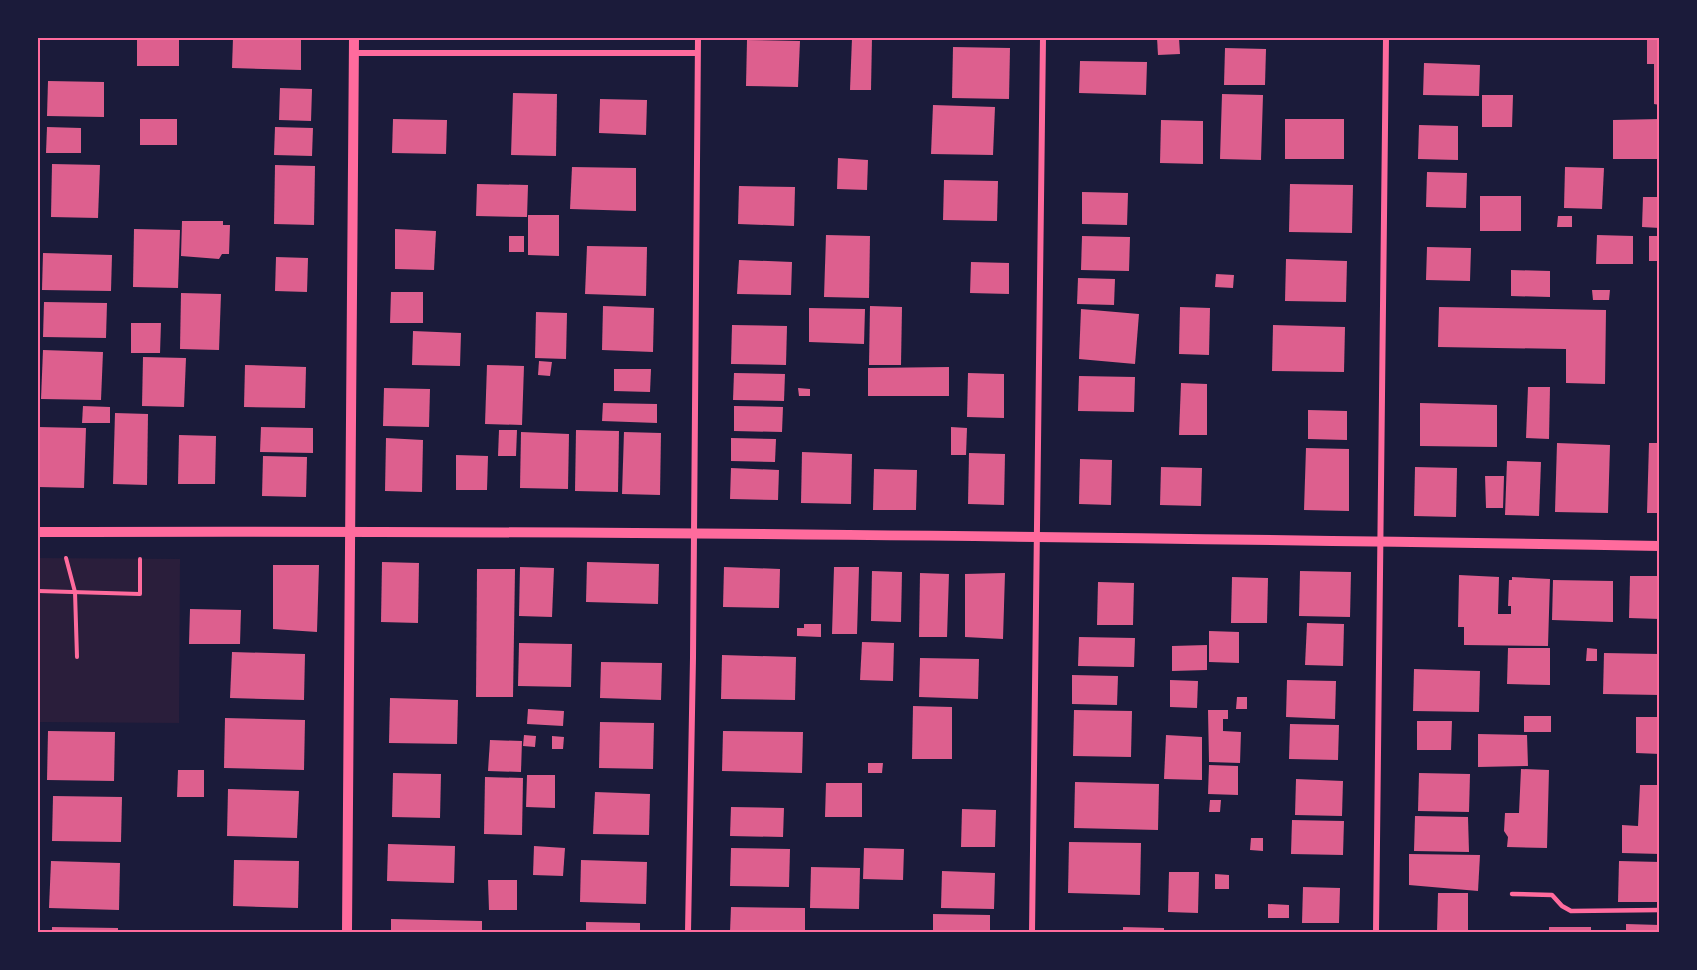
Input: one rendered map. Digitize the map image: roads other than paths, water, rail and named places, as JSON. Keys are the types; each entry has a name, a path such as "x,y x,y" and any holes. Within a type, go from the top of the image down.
{"street":[{"path":"347,933 354,38"},
{"path":"688,933 698,38"},
{"path":"1032,933 1043,38"},
{"path":"1376,933 1386,38"},
{"path":"354,53 697,53"},
{"path":"38,532 349,530 694,535 1037,536 1659,546"}],"lane":[{"path":"1512,894 1552,895 1562,906 1571,910 1659,910"}]}
